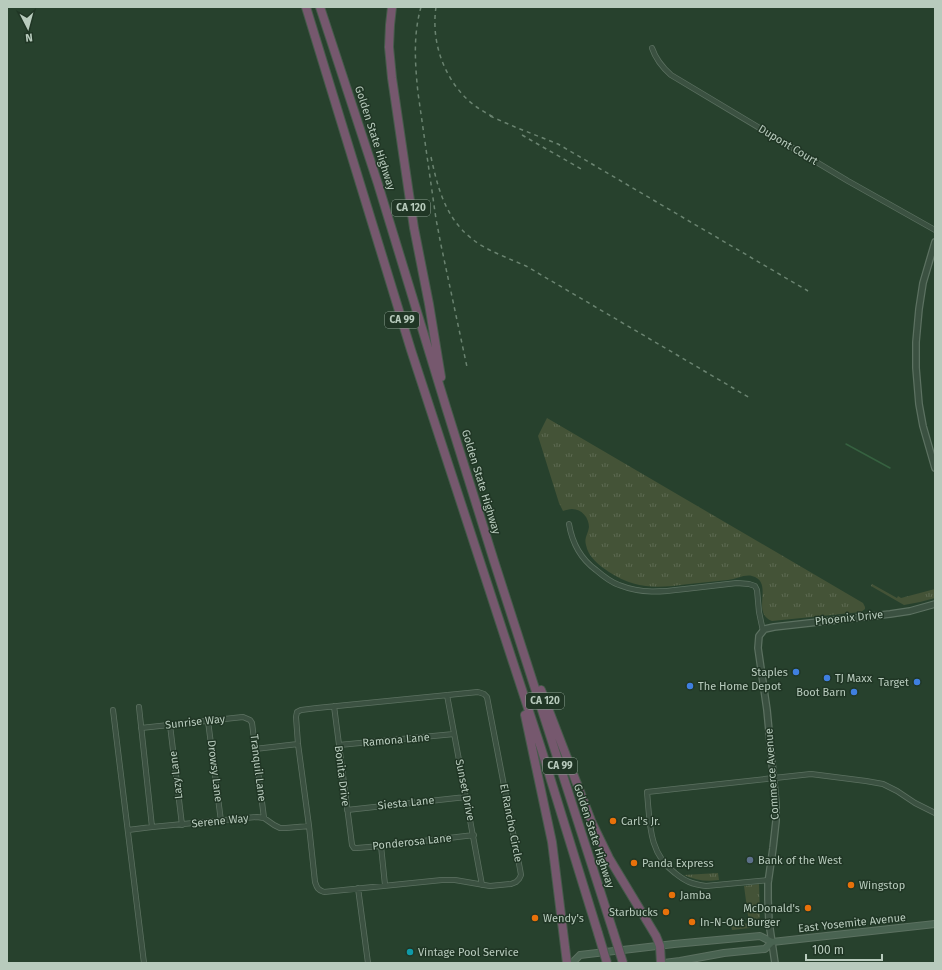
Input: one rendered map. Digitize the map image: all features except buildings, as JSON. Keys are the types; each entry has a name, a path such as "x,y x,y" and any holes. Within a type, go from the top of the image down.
{"highway":[{"name":"CA 99","path":"306,7 412,350 514,664 607,963"},
{"name":"Golden State Highway","path":"320,7 378,184 507,602 623,963"},
{"name":"CA 120","path":"392,7 389,47 392,78 419,258 429,304 446,407"},
{"name":"CA 120","path":"507,602 592,823 609,858 656,936 660,946 663,963"},
{"name":"CA 120","path":"514,664 552,842 567,963"}],"main road":[{"name":"East Yosemite Avenue","path":"572,963 580,955 660,946 760,936 772,942 935,924"},
{"name":"East Yosemite Avenue","path":"663,963 765,948 772,942"}],"street":[{"name":"Dupont Court","path":"652,48 656,59 662,68 671,76 848,181 935,230"},
{"path":"935,242 923,283 916,342 916,368 922,426 935,468"},
{"path":"569,524 571,534 578,550 594,569 618,585 636,591 660,592 737,583 755,586 757,590 762,631"},
{"name":"Phoenix Drive","path":"762,631 774,626 882,615 910,611 935,604"},
{"name":"Commerce Avenue","path":"762,631 759,636 758,648 767,710 776,814 768,900 769,922 775,963"},
{"name":"El Rancho Circle","path":"478,692 484,694 487,697 520,868 521,875 519,879 511,884 490,886 454,880 442,880 324,892 319,890 315,882 296,717 297,712 301,710 334,706 478,692"},
{"name":"Sunset Drive","path":"447,696 482,885"},
{"name":"Bonita Drive","path":"334,706 352,845"},
{"path":"139,707 152,827"},
{"path":"113,710 144,963"},
{"name":"Sunrise Way","path":"141,728 243,717 249,719"},
{"name":"Tranquil Lane","path":"249,719 252,723 264,818"},
{"name":"Drowsy Lane","path":"208,721 221,821"},
{"name":"Lazy Lane","path":"170,725 182,825"},
{"name":"Ramona Lane","path":"338,745 454,734"},
{"path":"255,749 298,744"},
{"path":"769,880 706,886 684,881 666,867 658,855 653,842 647,792 811,774 883,784 935,813"},
{"name":"Siesta Lane","path":"347,810 466,797"},
{"name":"Serene Way","path":"128,830 257,817 264,818 280,828 309,826"},
{"name":"Ponderosa Lane","path":"352,845 354,848 357,848 474,836"},
{"path":"381,846 385,885"},
{"path":"358,888 368,963"}],"green space":[{"path":"547,418 863,603 865,609 861,612 772,621 766,617 763,611 762,584 759,579 752,576 658,587 638,585 619,578 609,572 595,561 587,549 585,540 589,524 586,517 582,512 576,509 563,511 559,503 538,436"},
{"path":"872,584 897,598 898,596 901,598 935,589 935,598 904,605 871,586"},
{"path":"718,873 719,880 714,881 701,880 684,875"},
{"path":"759,884 759,921 756,925 750,928 732,930 731,925 749,923 744,886"}],"waterway":[{"path":"846,444 890,468"}],"railway":[{"path":"421,7 418,18 416,39 418,93 436,219 467,367"},
{"path":"436,7 435,33 437,45 446,70 452,81 469,101 495,118"},
{"path":"490,116 558,144 808,291"},
{"path":"522,135 581,169"},
{"path":"431,157 438,184 447,208 462,229 472,239 489,250 526,266 750,398"}],"place":[{"name":"Staples","path":"796,672"},
{"name":"TJ Maxx","path":"827,678"},
{"name":"Target","path":"917,682"},
{"name":"The Home Depot","path":"690,686"},
{"name":"Boot Barn","path":"854,692"},
{"name":"Carl's Jr.","path":"613,821"},
{"name":"Bank of the West","path":"750,860"},
{"name":"Panda Express","path":"634,863"},
{"name":"Wingstop","path":"851,885"},
{"name":"Jamba","path":"672,895"},
{"name":"McDonald's","path":"808,908"},
{"name":"Starbucks","path":"666,912"},
{"name":"Wendy's","path":"535,918"},
{"name":"In-N-Out Burger","path":"692,922"},
{"name":"Vintage Pool Service","path":"410,952"}]}
